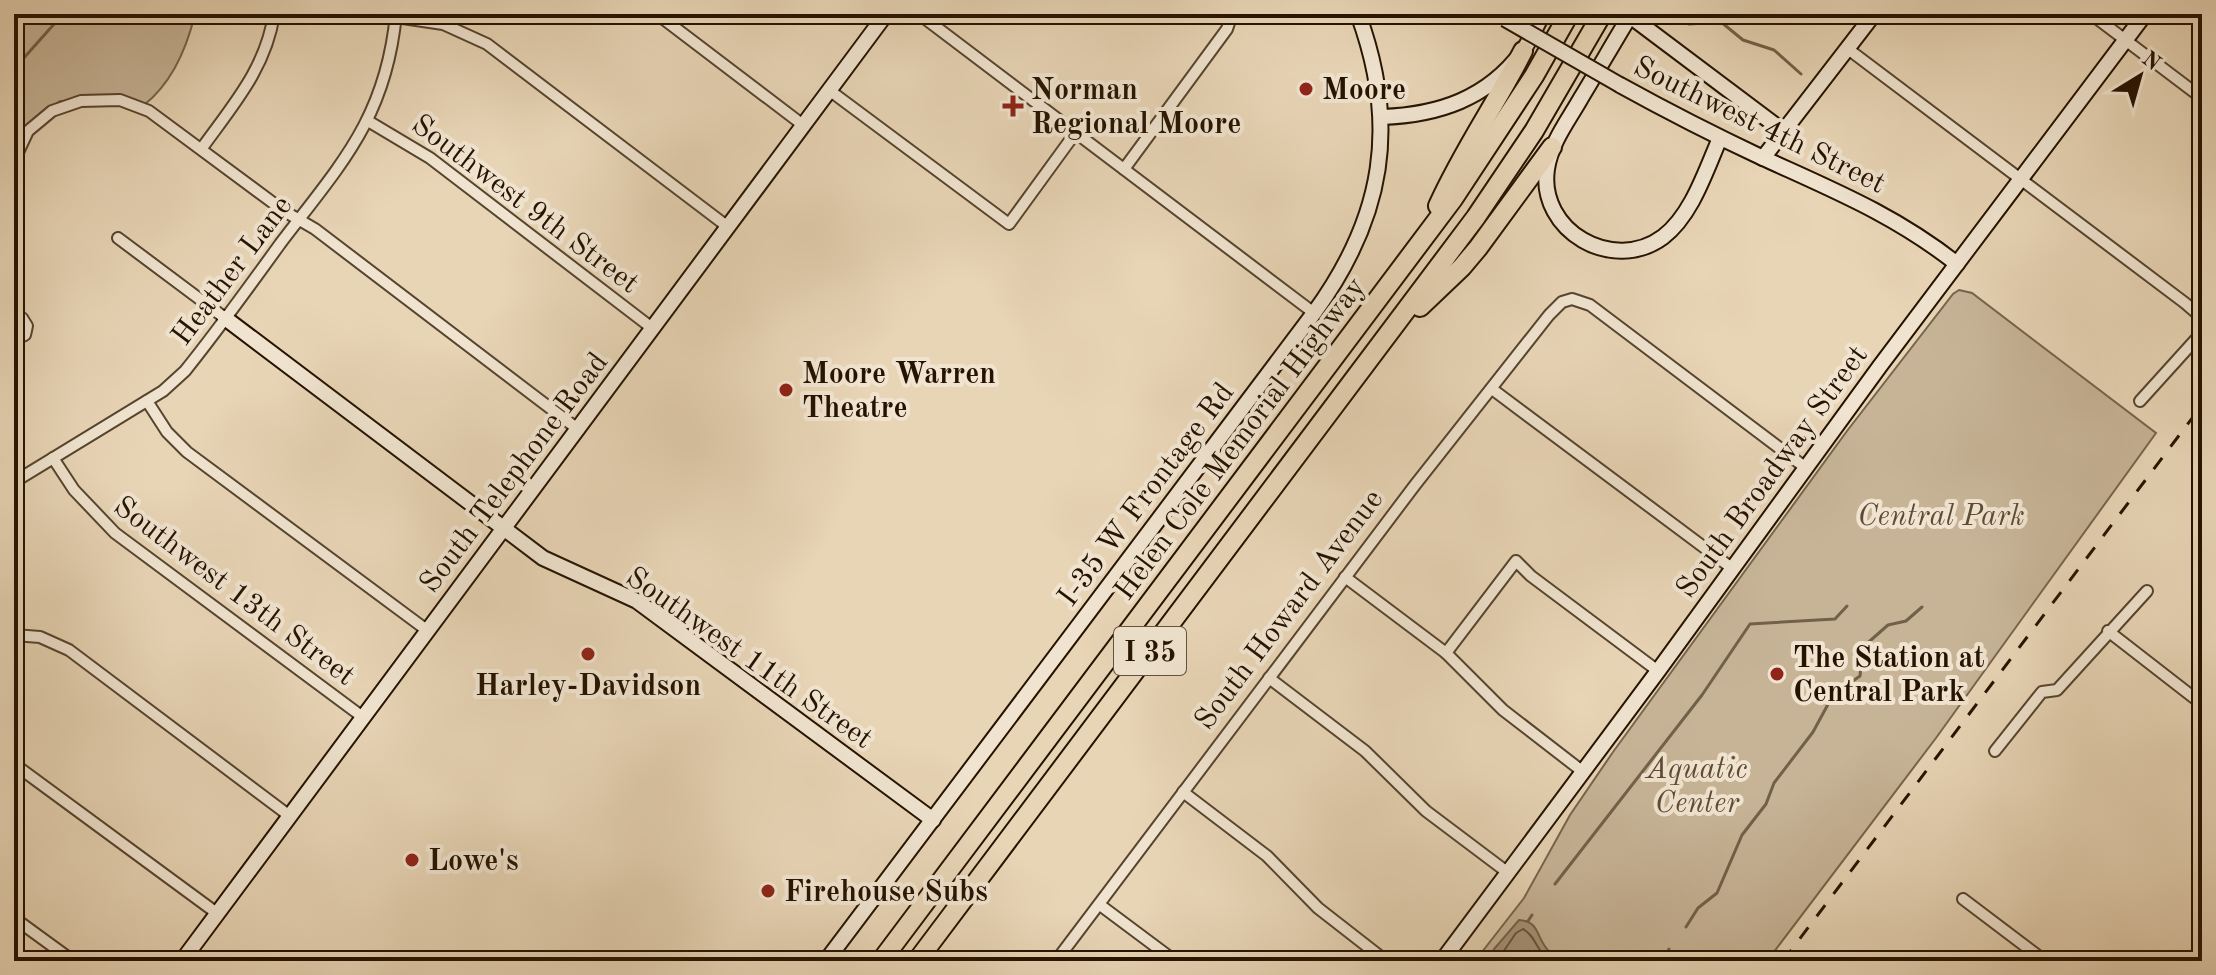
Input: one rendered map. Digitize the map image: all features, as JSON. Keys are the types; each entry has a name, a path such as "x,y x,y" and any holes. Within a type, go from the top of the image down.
{"highway":[{"name":"Helen Cole Memorial Highway","path":"881,961 1424,238 1534,76 1569,14"},
{"name":"Helen Cole Memorial Highway","path":"917,961 1504,176 1558,92 1602,14"},
{"path":"1424,238 1453,172 1504,89 1523,51"},
{"path":"1383,341 1462,267 1552,147"}],"main road":[{"name":"I-35 W Frontage Rd","path":"826,961 1314,313 1342,271 1367,213 1379,159 1382,117 1373,66 1358,14"},
{"path":"1382,117 1426,113 1463,101 1491,84 1523,51 1543,14"},
{"path":"1763,158 1874,14"},
{"name":"South Broadway Street","path":"1442,961 2145,14"},
{"path":"1720,138 1679,221 1660,239 1639,249 1627,251 1595,247 1575,236 1560,221 1551,205 1547,186 1552,147 1630,15 1783,131"},
{"name":"South Telephone Road","path":"182,961 579,430 829,90 879,17"},
{"name":"Southwest 4th Street","path":"1500,17 1720,138 1888,215 1957,264"},
{"name":"Southwest 11th Street","path":"225,318 505,530 558,567 637,601 933,820"}],"street":[{"path":"202,148 260,64 274,14"},
{"path":"657,14 803,125"},
{"path":"919,14 1314,313"},
{"path":"1124,169 1227,29 1232,14"},
{"path":"2091,14 2202,98"},
{"path":"396,15 443,24 487,44 728,227"},
{"name":"Heather Lane","path":"14,482 147,401 185,371 347,156 368,121 387,68 396,15"},
{"path":"1848,49 2200,316 2202,327 2197,338 2140,401"},
{"path":"829,90 1009,224 1076,132"},
{"path":"14,161 28,131 52,111 81,101 120,100 149,111 284,211 315,229 579,430"},
{"name":"Southwest 9th Street","path":"368,121 430,158 652,328"},
{"path":"118,238 225,318"},
{"name":"South Howard Avenue","path":"1056,961 1345,577 1556,307 1572,299 1590,305 1806,468"},
{"path":"14,315 22,318 27,326 25,335 14,340"},
{"path":"1492,389 1733,569"},
{"path":"147,401 167,432 187,452 428,631"},
{"name":"Southwest 13th Street","path":"53,458 74,490 115,533 364,718"},
{"path":"1446,653 1516,561 1531,576 1658,671"},
{"path":"1345,577 1446,653 1503,710 1582,771"},
{"path":"1995,751 2042,692 2057,690 2147,591"},
{"path":"2108,631 2202,704"},
{"path":"14,635 40,637 69,650 291,817"},
{"path":"1269,678 1365,751 1426,811 1507,872"},
{"path":"14,764 218,914"},
{"path":"1183,792 1267,856 1318,908 1386,961"},
{"path":"1963,899 2045,961"},
{"path":"1100,905 1175,961"},
{"path":"14,918 73,961"}],"green space":[{"path":"14,14 195,14 177,64 163,86 144,105 60,101 25,127 14,148"},
{"name":"Central Park","path":"1959,290 1972,293 2156,433 1936,738 1767,961 1475,961 1524,898 1570,815 1613,752 1847,431"}],"water":[{"path":"1519,920 1534,926 1547,949 1565,961 1488,961 1494,949"}],"waterway":[{"path":"14,69 63,14"},
{"path":"1674,14 1689,24 1721,22 1743,40 1774,50 1801,74"},
{"path":"1555,884 1702,695 1750,624 1835,619 1847,606"},
{"path":"1686,927 1698,908 1717,893 1742,835 1766,804 1774,783 1813,732 1833,695 1860,676 1863,647 1888,625 1906,621 1922,607"},
{"path":"1528,921 1532,915"},
{"path":"1663,961 1669,949"}],"railway":[{"path":"1783,961 2202,405"}],"place":[{"name":"Moore","path":"1306,89"},
{"name":"Norman Regional Moore","path":"1013,106"},
{"name":"Moore Warren Theatre","path":"786,390"},
{"name":"Harley-Davidson","path":"588,654"},
{"name":"The Station at Central Park","path":"1777,674"},
{"name":"Lowe's","path":"412,860"},
{"name":"Firehouse Subs","path":"768,891"}],"park label":[{"name":"Aquatic Center","path":"1697,785"}]}
